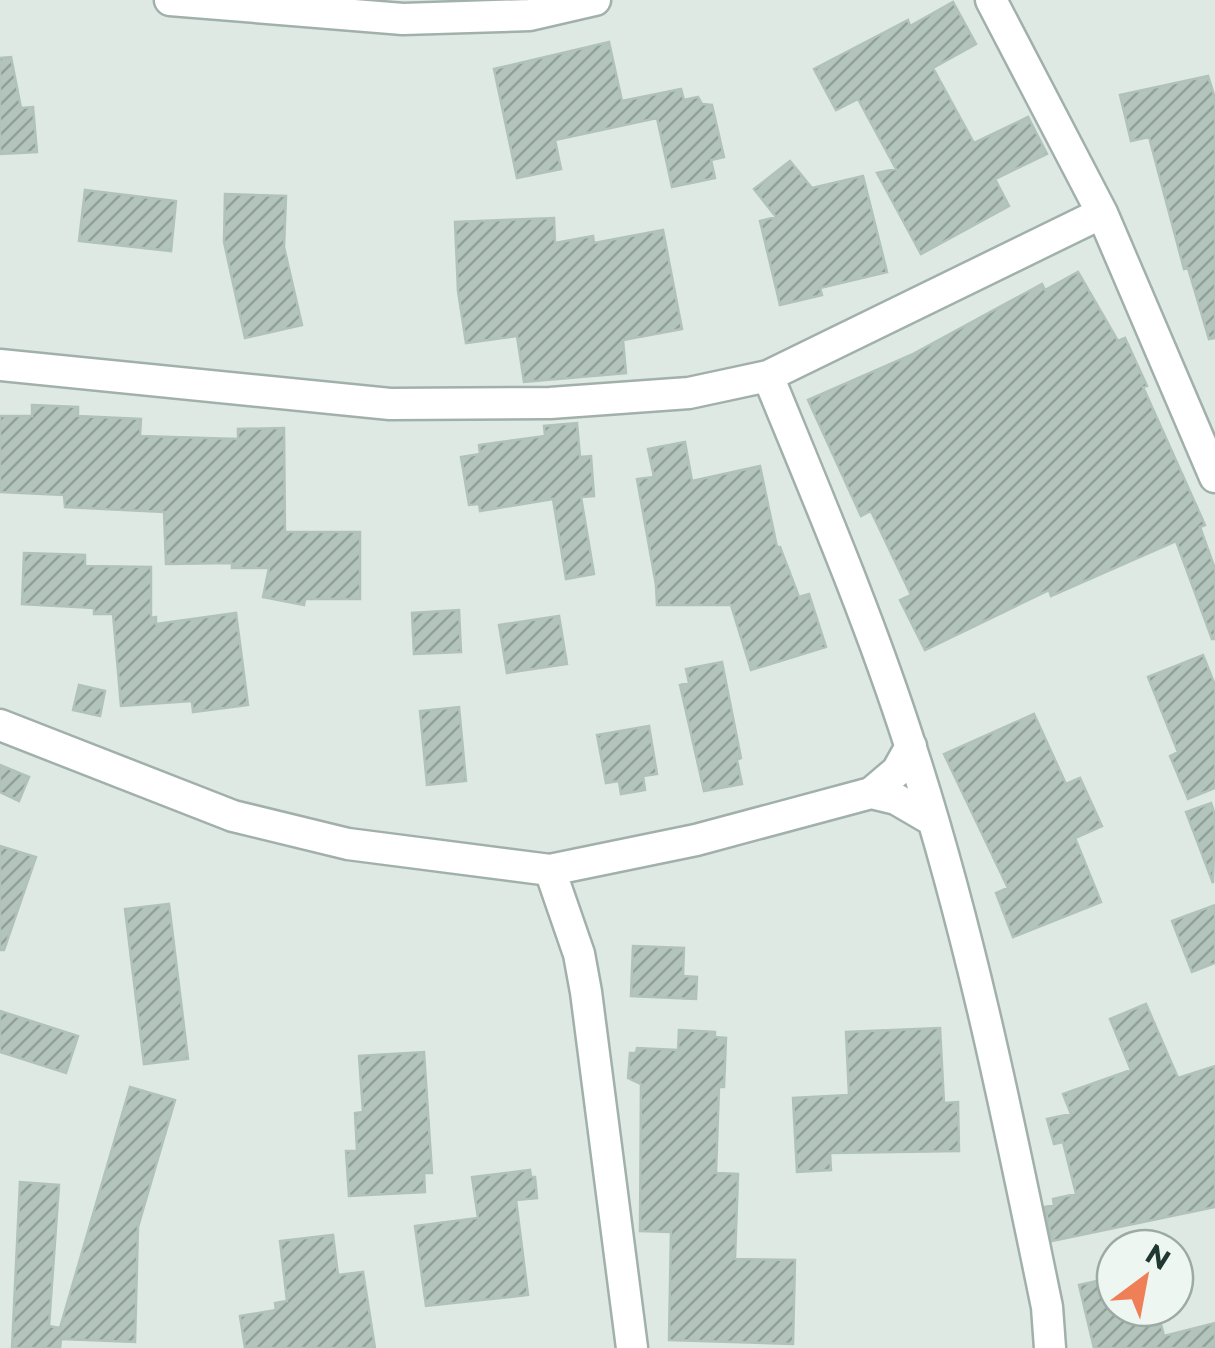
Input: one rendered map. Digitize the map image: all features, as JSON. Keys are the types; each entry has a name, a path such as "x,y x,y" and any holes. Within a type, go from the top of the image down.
{"street":[{"path":"170,0 403,18 530,15 594,0"},
{"path":"992,0 1102,213 1215,477"},
{"path":"0,365 390,404 550,403 689,393 768,376 1102,213"},
{"path":"768,376 854,586 932,820 992,1041 1047,1307 1050,1348"},
{"path":"0,725 234,816 348,844 550,870 696,840 871,794 897,772 910,746"},
{"path":"871,794 896,800 932,820"},
{"path":"550,870 578,954 586,992 632,1348"}],"building":[{"path":"953,2 976,44 933,68 974,143 1028,117 1047,154 995,179 1009,206 921,254 877,173 896,169 858,99 836,110 814,69 908,20 910,26"},
{"path":"609,42 622,101 681,89 684,100 698,97 702,104 712,105 724,157 711,160 715,178 672,187 657,118 555,140 561,169 517,178 494,69"},
{"path":"11,57 21,108 33,107 37,152 0,154 0,58"},
{"path":"1208,76 1215,98 1215,338 1209,339 1188,268 1184,269 1149,137 1131,141 1120,95"},
{"path":"790,161 812,188 863,176 887,272 820,288 822,295 780,305 760,221 776,217 754,189"},
{"path":"85,190 176,201 171,251 79,241"},
{"path":"225,194 286,196 284,247 302,325 245,338 224,242"},
{"path":"554,218 555,243 593,236 594,243 663,230 682,329 623,340 626,373 524,382 517,336 466,343 458,291 455,222"},
{"path":"1078,272 1118,341 1125,338 1205,525 1200,527 1215,569 1215,639 1176,541 1051,596 1049,590 925,650 900,600 911,595 871,511 861,516 808,400 911,355 1042,284 1045,290"},
{"path":"32,405 78,407 78,416 141,419 140,436 238,439 238,429 284,428 285,532 360,532 360,599 305,599 304,605 263,597 269,568 232,568 232,563 166,564 164,512 65,507 64,495 0,492 0,416 32,416"},
{"path":"577,423 580,457 591,456 594,496 581,497 594,574 566,579 553,499 480,511 479,504 469,505 461,457 480,454 479,445 545,436 544,426"},
{"path":"685,442 692,481 760,466 777,547 799,597 809,594 826,647 751,670 731,605 657,605 637,479 654,477 648,449"},
{"path":"24,553 85,555 85,566 151,567 151,618 156,617 156,624 236,613 248,705 193,712 192,701 121,706 113,614 94,614 94,608 22,604"},
{"path":"459,610 461,652 414,654 412,613"},
{"path":"559,616 567,664 507,673 499,625"},
{"path":"1203,655 1215,685 1215,788 1188,799 1170,756 1178,752 1148,677"},
{"path":"722,662 741,758 737,760 742,784 704,791 680,685 689,683 686,669"},
{"path":"79,685 105,691 100,716 73,710"},
{"path":"459,707 466,781 427,785 420,711"},
{"path":"1034,714 1066,784 1080,778 1102,826 1075,838 1101,902 1013,937 996,893 1008,888 944,754"},
{"path":"649,726 657,774 643,776 645,790 621,794 619,781 606,783 597,735"},
{"path":"0,765 29,777 19,801 0,792"},
{"path":"1211,803 1215,815 1213,883 1186,812"},
{"path":"0,846 36,857 4,950 0,950"},
{"path":"169,904 188,1059 144,1064 125,909"},
{"path":"1215,905 1215,963 1192,972 1172,921"},
{"path":"633,946 684,948 683,976 697,977 696,999 631,996"},
{"path":"1146,1004 1178,1078 1215,1066 1215,1207 1114,1228 1095,1228 1095,1232 1052,1241 1045,1207 1054,1205 1053,1199 1076,1194 1063,1142 1054,1144 1047,1119 1071,1114 1063,1094 1131,1070 1110,1019"},
{"path":"0,1011 78,1036 66,1073 0,1052"},
{"path":"940,1028 944,1103 958,1102 959,1151 830,1153 831,1170 797,1172 793,1098 849,1095 846,1032"},
{"path":"679,1030 715,1032 715,1037 726,1038 724,1087 719,1087 716,1173 738,1174 735,1259 795,1260 793,1344 669,1340 671,1232 640,1231 641,1084 628,1078 630,1053 636,1053 637,1048 678,1050"},
{"path":"424,1052 432,1173 424,1173 425,1192 349,1196 346,1151 357,1151 355,1113 363,1112 359,1056"},
{"path":"130,1087 175,1100 138,1227 135,1342 61,1339 60,1348 12,1348 20,1182 59,1185 49,1326 60,1328"},
{"path":"530,1170 531,1177 535,1177 537,1198 516,1200 528,1295 426,1306 415,1226 478,1218 472,1177"},
{"path":"333,1235 338,1275 363,1272 375,1348 245,1348 240,1316 276,1310 275,1303 287,1301 280,1241"},
{"path":"1095,1281 1095,1328 1162,1328 1164,1336 1215,1323 1215,1348 1094,1348 1079,1285"}]}
